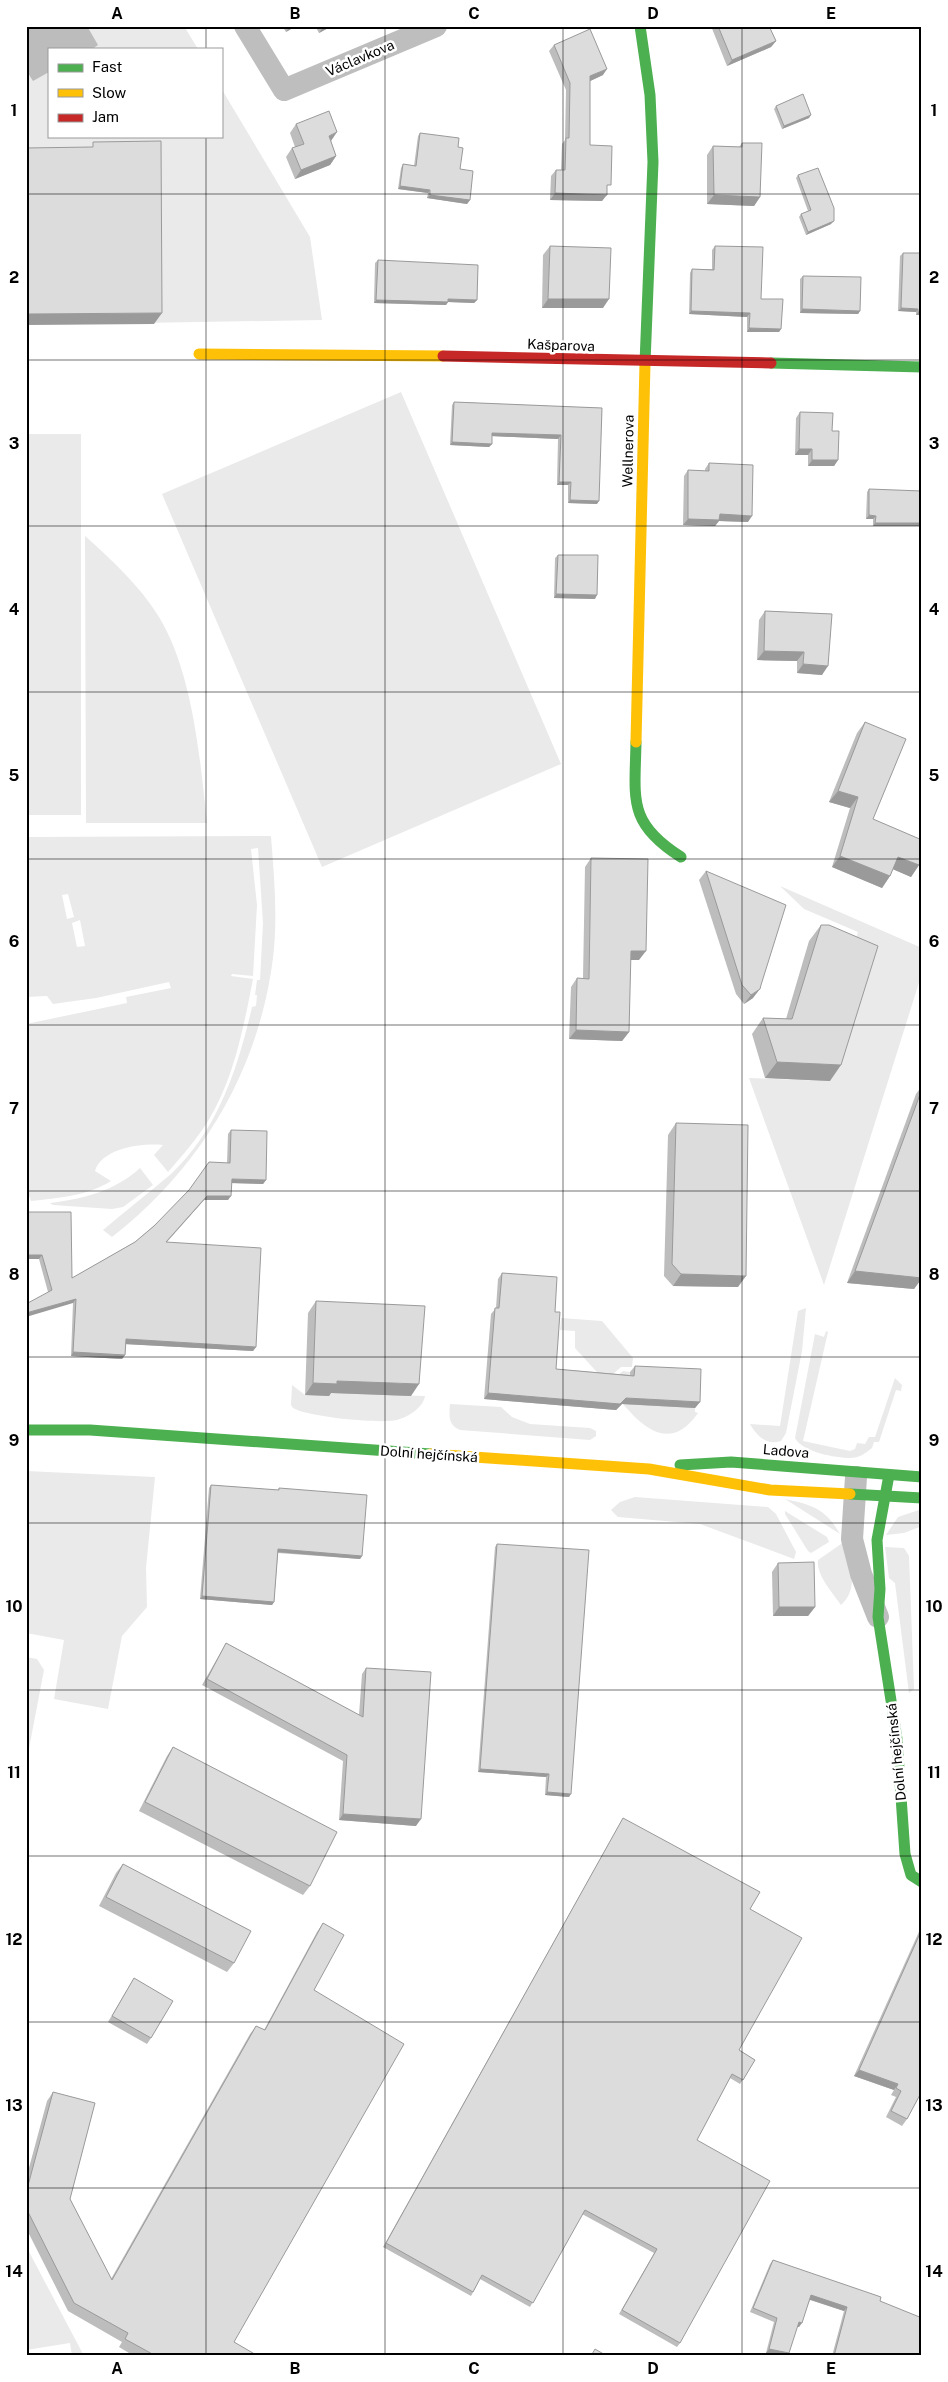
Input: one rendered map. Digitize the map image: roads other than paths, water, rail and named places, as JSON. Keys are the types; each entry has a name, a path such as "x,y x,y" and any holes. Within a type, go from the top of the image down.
{"street":[{"name":"Václavkova","path":"245,26 284,90 436,26"},
{"name":"Wellnerova","path":"640,26 650,95 653,162 644,362 635,801 638,812 655,840 681,857"},
{"name":"Kašparova","path":"199,354 416,356 922,367"},
{"name":"Dolní hejčínská","path":"26,1430 90,1430 649,1470 770,1490 855,1495"},
{"name":"Ladova","path":"649,1470 700,1462 732,1462 922,1477"},
{"name":"Dolní hejčínská","path":"857,1472 852,1539 861,1574 878,1617 897,1739 905,1854 911,1875 922,1882"},
{"name":"Dolní hejčínská","path":"878,1617 880,1589 878,1540 889,1475"},
{"path":"855,1495 922,1498"}]}
